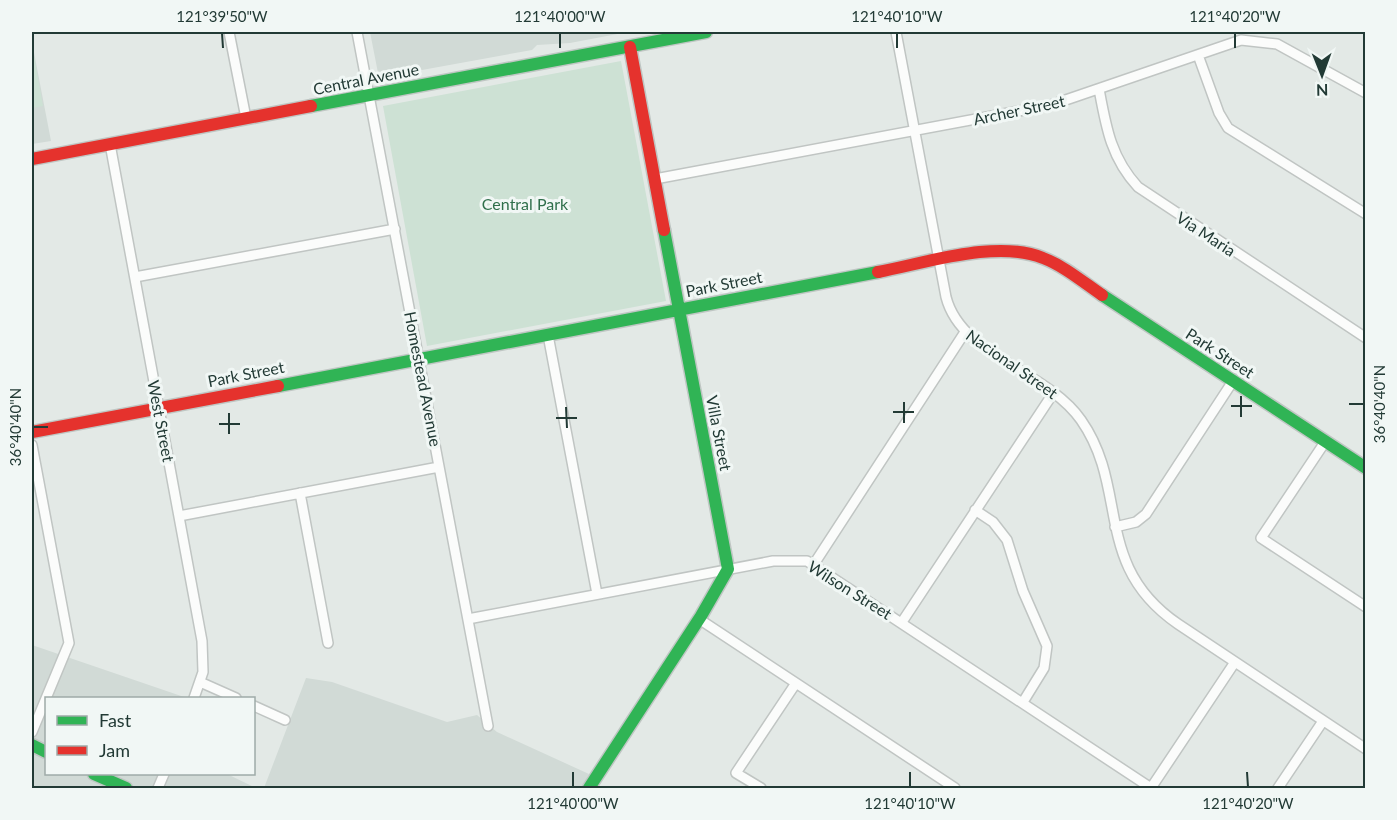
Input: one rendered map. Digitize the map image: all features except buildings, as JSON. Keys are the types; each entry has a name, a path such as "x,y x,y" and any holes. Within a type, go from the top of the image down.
{"street":[{"path":"229,32 246,118"},
{"name":"Homestead Avenue","path":"357,32 488,726"},
{"name":"Central Avenue","path":"32,159 706,32"},
{"name":"Nacional Street","path":"896,32 948,305 965,333 1054,392 1079,418 1097,449 1115,527 1128,568 1150,601 1170,619 1365,749"},
{"name":"Archer Street","path":"655,179 1051,105 1232,42 1266,41 1289,50 1365,93"},
{"name":"Villa Street","path":"630,46 728,569"},
{"path":"1198,55 1219,113 1228,128 1365,214"},
{"name":"Via Maria","path":"1099,89 1111,146 1121,166 1138,187 1365,338"},
{"name":"West Street","path":"110,144 202,641 203,672 195,697"},
{"path":"135,277 395,229"},
{"name":"Park Street","path":"32,432 1002,250 1027,252 1045,258 1365,468"},
{"path":"814,564 965,333"},
{"path":"548,335 597,594"},
{"path":"1115,527 1136,522 1146,514 1233,381"},
{"path":"902,622 1054,392"},
{"path":"1325,442 1261,538 1365,607"},
{"path":"32,445 69,643 47,697"},
{"path":"179,516 439,467"},
{"path":"300,493 328,643"},
{"path":"975,510 993,522 1007,540 1023,591 1047,646 1044,668 1023,702"},
{"name":"Wilson Street","path":"468,619 783,559 814,564 1151,788"},
{"path":"589,789 699,619 728,569"},
{"path":"699,619 955,789"},
{"path":"1151,788 1235,662"},
{"path":"200,682 232,697"},
{"path":"761,789 736,773 796,683"},
{"path":"32,732 45,701"},
{"path":"255,706 285,720"},
{"path":"1278,789 1323,721"},
{"path":"96,775 126,789"},
{"path":"158,789 164,775"}],"shaded area":[{"path":"370,32 628,32 570,43 537,45 532,50 389,76 378,73"},
{"path":"32,42 51,141 32,144"},
{"path":"32,645 184,697 45,697 45,775 229,775 256,788 32,788"},
{"path":"306,678 332,682 447,722 477,715 497,732 589,774 581,788 264,788"}],"green space":[{"path":"32,45 43,106 32,108"},
{"name":"Central Park","path":"621,61 666,301 427,346 383,106"}],"traffic: fast":[{"path":"311,106 706,32"},
{"path":"589,788 701,616 728,569 664,230"},
{"path":"278,386 878,272"},
{"path":"1102,295 1366,468"},
{"path":"32,745 45,752"},
{"path":"96,775 126,788"}],"traffic: jam":[{"path":"630,47 664,230"},
{"path":"32,159 311,106"},
{"path":"878,272 983,252 1025,253 1058,265 1102,295"},
{"path":"32,432 278,386"}]}
